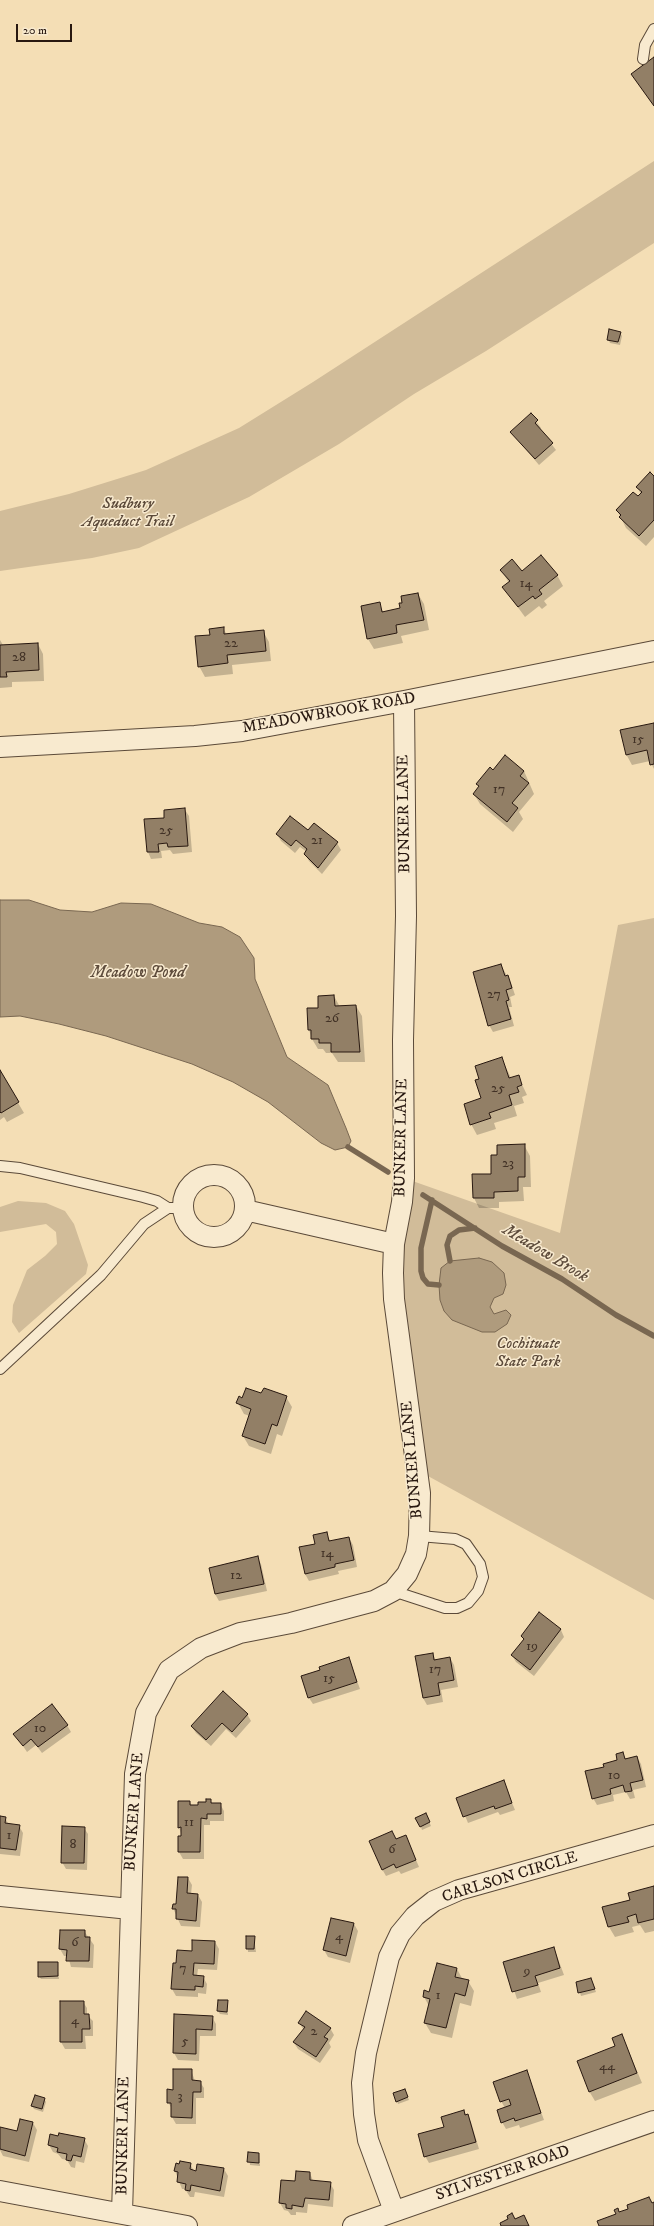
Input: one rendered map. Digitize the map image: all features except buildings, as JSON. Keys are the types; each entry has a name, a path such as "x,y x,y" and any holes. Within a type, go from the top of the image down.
{"street":[{"name":"MEADOWBROOK ROAD","path":"0,747 208,734 286,724 404,702 654,650"},
{"name":"BUNKER LANE","path":"122,2213 135,1774 146,1713 169,1670 201,1648 240,1633 291,1623 374,1601 393,1591 407,1574 416,1554 419,1536 420,1493 394,1299 394,1244 402,1202 404,1178 403,1040 406,916 404,702"},
{"path":"217,1175 232,1180 239,1188 245,1203 245,1210 242,1220 236,1228 219,1237 207,1236 195,1230 176,1208 191,1186 200,1179 217,1175"},
{"path":"245,1210 394,1244"},
{"name":"CARLSON CIRCLE","path":"394,2211 368,2140 364,2114 362,2083 366,2053 389,1957 400,1934 415,1916 434,1901 459,1890 654,1835"},
{"path":"0,1896 130,1909"},
{"name":"SYLVESTER ROAD","path":"353,2226 654,2121"},
{"path":"0,2191 187,2226"}],"lane":[{"path":"643,59 645,45 654,29"},
{"path":"0,1166 20,1168 142,1197 176,1208"},
{"path":"0,1370 101,1275 144,1224 176,1208"},
{"path":"393,1591 445,1608 457,1608 468,1603 478,1591 483,1577 480,1564 466,1544 455,1539 419,1536"}],"green space":[{"name":"Sudbury Aqueduct Trail","path":"654,161 654,243 486,351 414,394 339,444 249,497 139,548 92,558 0,571 0,511 69,494 146,470 239,428 313,382"},
{"name":"Cochituate State Park","path":"654,918 654,1600 417,1470 394,1299 404,1178 560,1233 618,925"},
{"path":"18,1201 46,1203 65,1211 74,1224 88,1265 86,1274 19,1333 12,1322 13,1305 27,1270 45,1256 57,1244 56,1232 46,1224 0,1232 0,1207"}],"water":[{"name":"Meadow Pond","path":"0,900 29,900 60,910 92,912 121,903 151,904 199,923 222,927 240,937 254,958 255,979 287,1057 328,1085 351,1141 348,1147 335,1150 321,1143 268,1102 233,1082 192,1064 106,1036 59,1024 20,1016 0,1017"},
{"path":"479,1258 492,1262 504,1273 506,1285 503,1294 494,1298 490,1307 494,1314 506,1310 511,1315 507,1324 495,1332 482,1332 452,1320 444,1311 440,1300 439,1285 441,1268 450,1261"}],"waterway":[{"name":"Meadow Brook","path":"348,1147 388,1172"},
{"name":"Meadow Brook","path":"423,1195 502,1246 562,1279 616,1315 654,1336"},
{"path":"432,1200 421,1248 421,1271 423,1278 428,1284 439,1285"},
{"path":"450,1261 447,1245 450,1236 459,1230 475,1228"}]}
